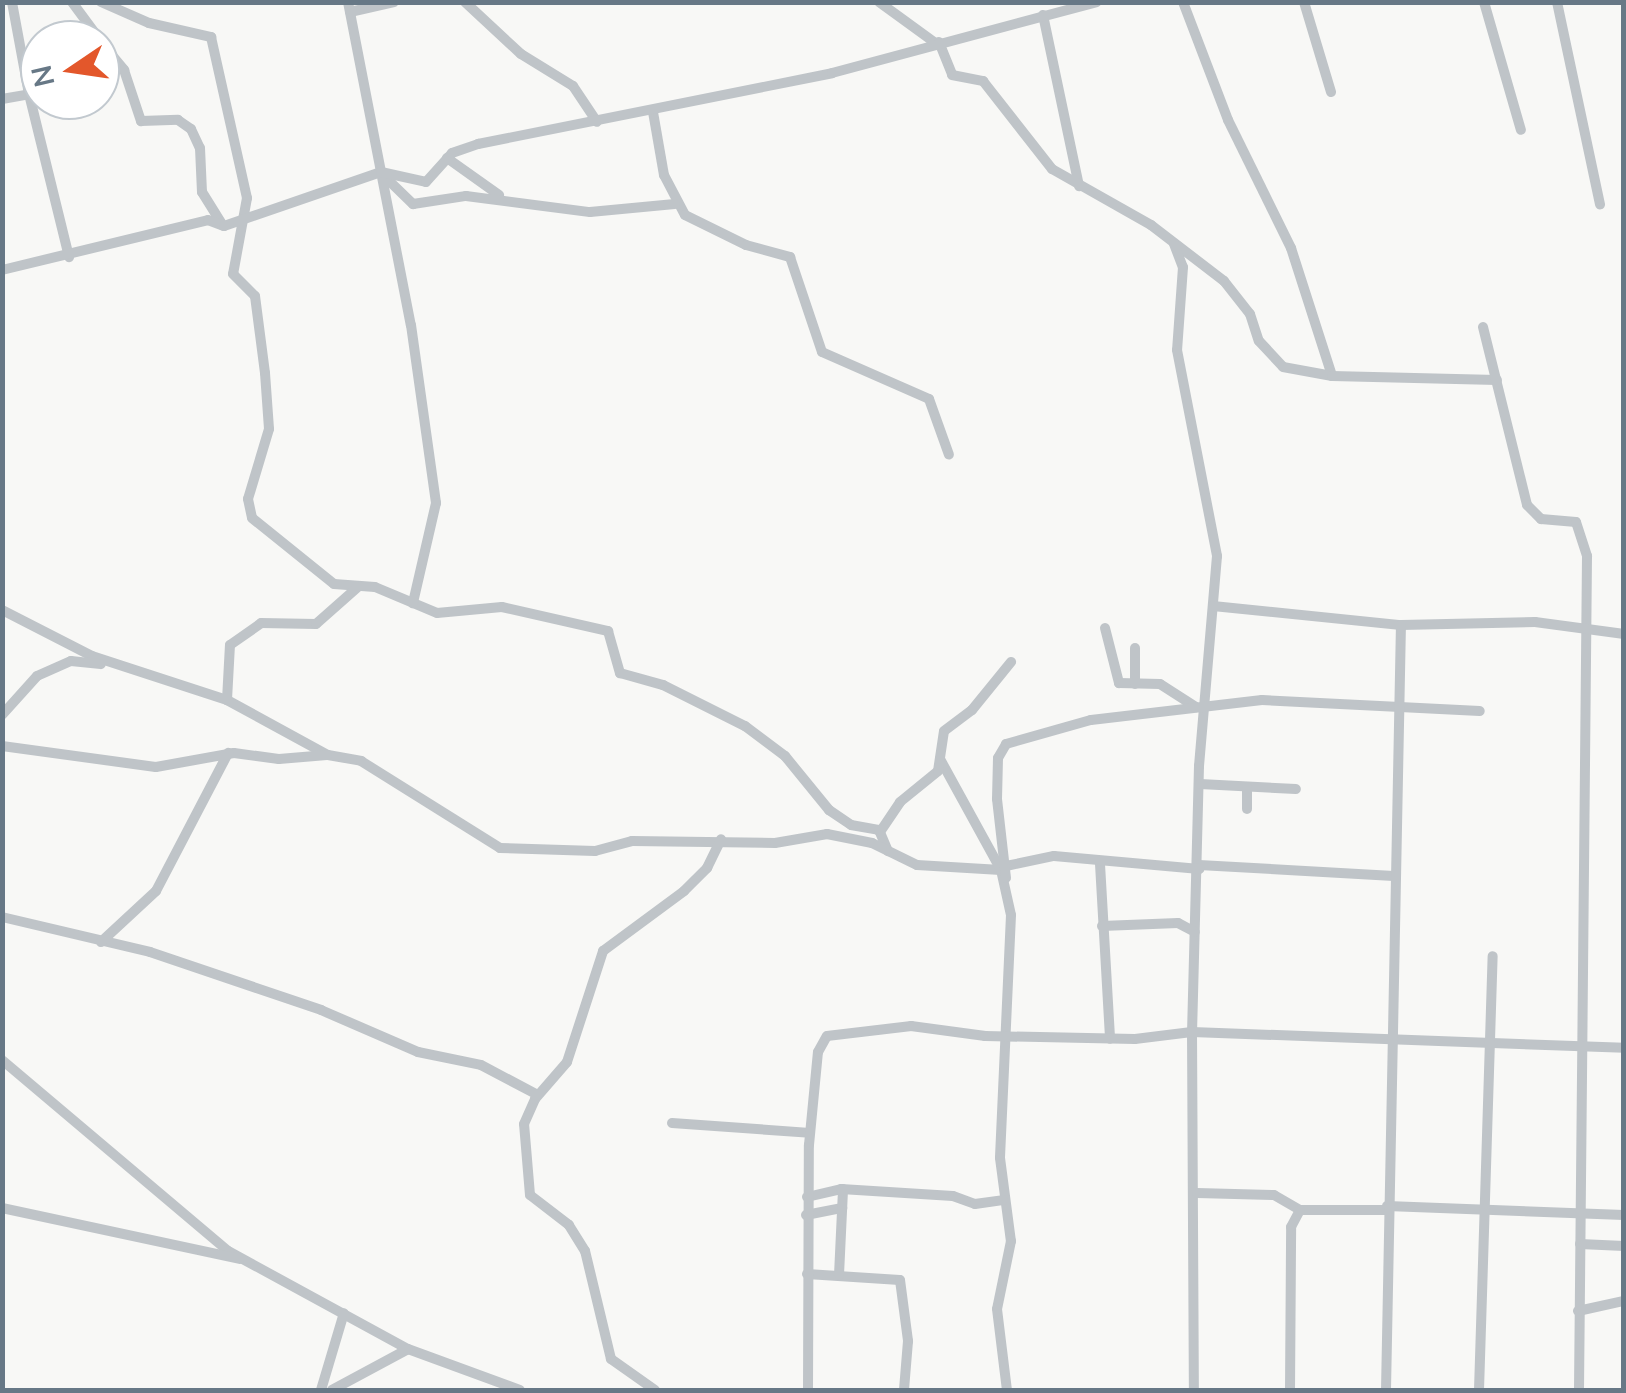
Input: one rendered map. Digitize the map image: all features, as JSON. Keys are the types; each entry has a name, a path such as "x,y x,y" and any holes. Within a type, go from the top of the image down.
{"street":[{"path":"12,2 20,45"},
{"path":"101,2 149,24 211,37 248,198 240,219 232,274 255,296 269,429 248,511 330,581 360,585 437,614 532,612 608,631 620,672 664,686 746,726 784,756 844,821 880,832"},
{"path":"394,2 349,7 381,172 436,503 413,603"},
{"path":"465,2 521,54 573,86 597,122"},
{"path":"879,2 937,42 952,75 983,81 1052,169 1174,244 1224,281 1272,358 1283,367 1332,376 1497,380"},
{"path":"2,270 69,257 208,220 224,226 381,172 426,182 447,158 478,144 652,112 1097,2"},
{"path":"1183,2 1228,120 1291,248 1332,376"},
{"path":"1304,2 1331,92"},
{"path":"1484,2 1521,130"},
{"path":"1557,2 1600,204"},
{"path":"1042,15 1079,186"},
{"path":"120,65 141,120 178,120 191,129 200,148 202,192 224,226"},
{"path":"652,112 675,204"},
{"path":"35,120 69,257"},
{"path":"447,158 504,199"},
{"path":"381,172 413,204 466,196 590,212 675,204 726,237 790,257 817,345 830,357 929,399 949,455"},
{"path":"1174,244 1182,267 1177,350 1218,556 1201,706 1192,1032 1197,1193 1190,1289 1194,1390"},
{"path":"1483,326 1527,505 1541,519 1576,522 1583,531 1590,630 1579,1390"},
{"path":"227,700 230,645 261,624 316,624 360,585"},
{"path":"1213,606 1401,625 1535,622 1624,634"},
{"path":"2,610 118,666 227,700 328,755"},
{"path":"1386,1390 1388,1037 1401,625"},
{"path":"1104,628 1118,680 1160,684 1201,706"},
{"path":"1134,684 1135,648"},
{"path":"2,715 37,676 71,661 118,666"},
{"path":"880,832 900,802 936,774 944,731 972,710 1011,662"},
{"path":"1007,1390 998,1315 1011,1240 1003,1200 1004,872 998,799 1002,747 1091,720 1201,706 1336,700 1480,711"},
{"path":"2,746 156,766 228,753 328,755 361,761 500,848 595,851 632,841 720,839 775,843 827,834 888,851 917,865 1004,872 1054,856 1100,864 1394,876"},
{"path":"101,942 156,892 228,753"},
{"path":"939,757 1004,872"},
{"path":"1200,784 1296,788"},
{"path":"1247,788 1247,809"},
{"path":"880,832 888,851"},
{"path":"655,1390 611,1359 578,1236 530,1195 524,1124 538,1095 567,1062 603,951 684,891 707,868 720,839"},
{"path":"1100,864 1110,1039"},
{"path":"2,917 150,952 321,1010 418,1052 481,1065 538,1095"},
{"path":"1102,926 1178,924 1196,932"},
{"path":"1479,1390 1493,956"},
{"path":"808,1390 806,1215 810,1133 818,1052 827,1036 912,1026 1005,1036 1110,1039 1192,1032 1624,1048"},
{"path":"2,1060 240,1259 408,1349 495,1385 520,1390"},
{"path":"672,1123 810,1133"},
{"path":"807,1197 843,1189 954,1196 976,1204 1003,1200"},
{"path":"838,1275 843,1189"},
{"path":"1197,1193 1274,1194 1300,1210 1388,1208 1624,1215"},
{"path":"2,1208 240,1259"},
{"path":"806,1215 842,1208"},
{"path":"1290,1390 1291,1227 1300,1210"},
{"path":"1580,1244 1624,1246"},
{"path":"807,1274 900,1280 908,1341 904,1390"},
{"path":"1578,1312 1624,1300"},
{"path":"321,1390 344,1313"},
{"path":"332,1390 408,1349"}]}
